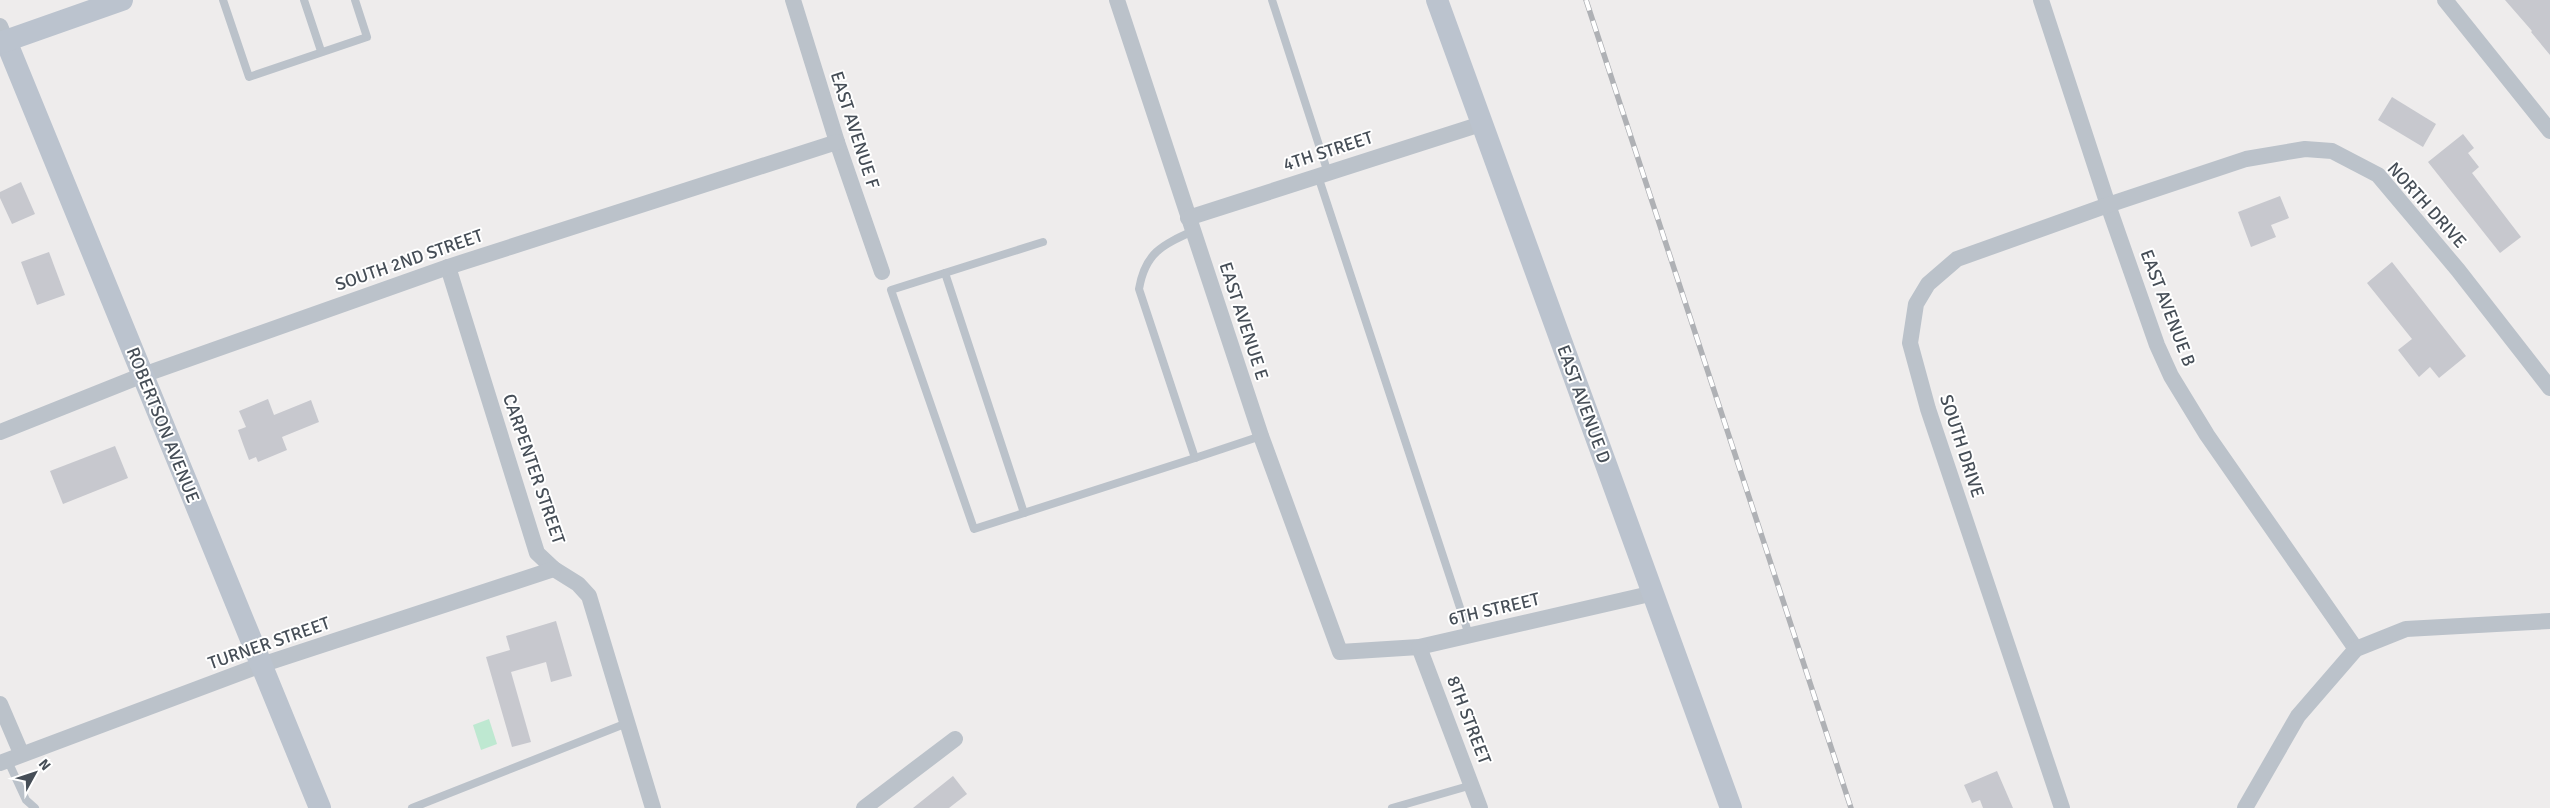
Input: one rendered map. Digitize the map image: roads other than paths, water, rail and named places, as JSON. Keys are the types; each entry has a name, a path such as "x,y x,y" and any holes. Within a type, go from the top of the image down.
{"main road":[{"path":"2,37 122,0"},
{"name":"EAST AVENUE D","path":"1436,0 1731,808"},
{"name":"ROBERTSON AVENUE","path":"2,37 320,808"}],"street":[{"name":"EAST AVENUE F","path":"793,0 837,142 882,272"},
{"name":"EAST AVENUE E","path":"1117,0 1261,436 1340,652"},
{"name":"EAST AVENUE B","path":"2041,0 2108,204 2157,345 2171,376 2207,435 2356,649"},
{"path":"2445,0 2550,131"},
{"name":"4TH STREET","path":"1191,224 1323,174 1481,124"},
{"name":"SOUTH 2ND STREET","path":"0,432 143,375 448,267 837,142"},
{"name":"NORTH DRIVE","path":"2108,204 2246,159 2305,149 2332,151 2378,175 2422,226 2550,388"},
{"name":"SOUTH DRIVE","path":"2062,808 1932,418 1910,343 1916,304 1928,284 1957,259 2108,204"},
{"name":"CARPENTER STREET","path":"448,267 537,553 554,570 578,584 589,596 652,808"},
{"name":"TURNER STREET","path":"10,758 261,665 554,570"},
{"name":"6TH STREET","path":"1340,652 1419,647 1654,593"},
{"path":"2245,808 2298,716 2356,649 2406,629 2550,622"},
{"name":"8TH STREET","path":"1419,647 1480,808"},
{"path":"0,704 10,758"},
{"path":"864,808 955,739"}],"lane":[{"path":"223,0 249,77 321,51 367,37 355,0"},
{"path":"304,0 321,51"},
{"path":"1272,0 1323,174 1469,635"},
{"path":"1191,224 1156,251 1141,275 1139,289 1195,458"},
{"path":"1043,242 892,290 974,529 1261,436"},
{"path":"945,273 1024,513"},
{"path":"412,808 627,723"},
{"path":"10,758 26,800 36,808"},
{"path":"1392,808 1472,785"}],"railway":[{"path":"1586,0 1851,808"}]}
